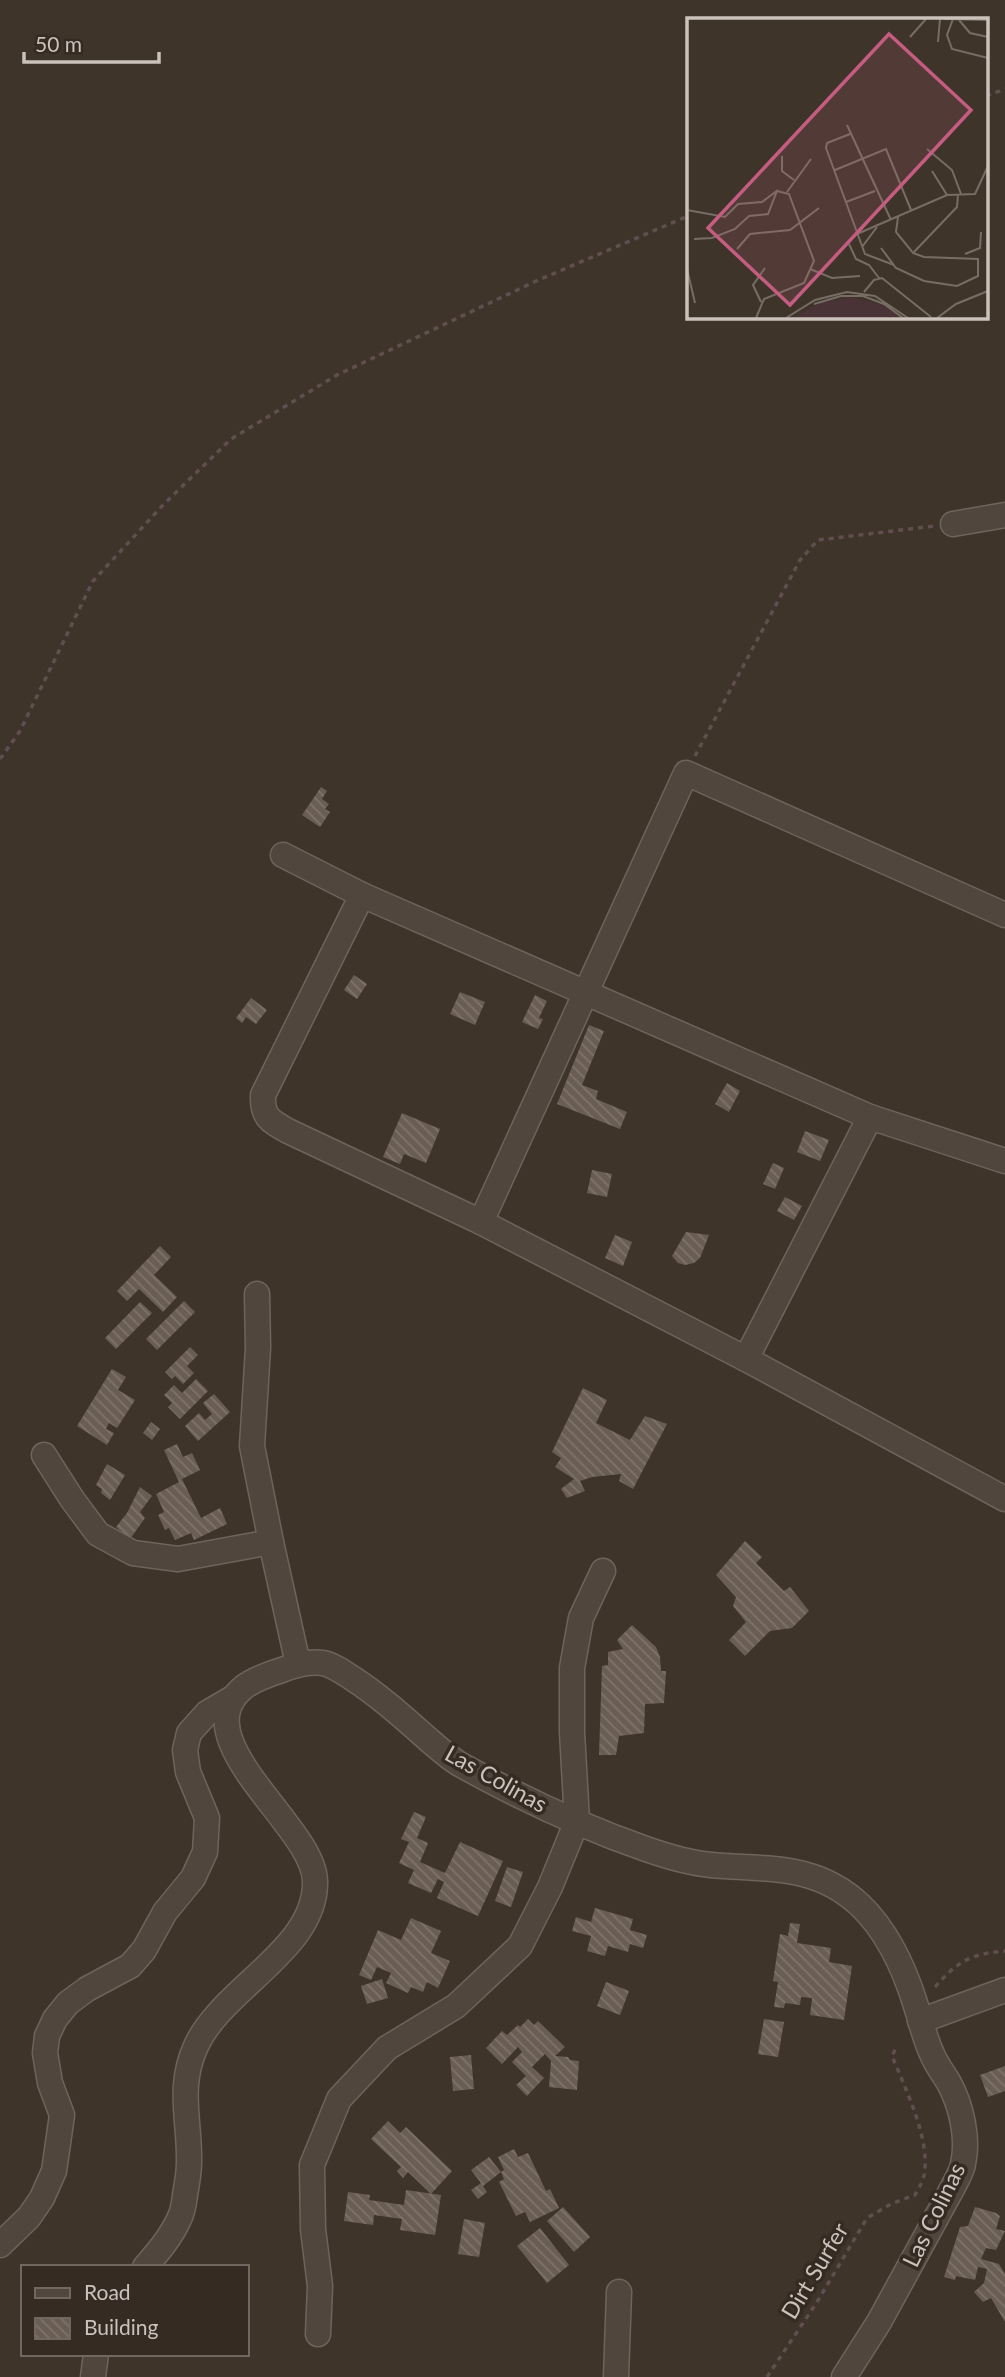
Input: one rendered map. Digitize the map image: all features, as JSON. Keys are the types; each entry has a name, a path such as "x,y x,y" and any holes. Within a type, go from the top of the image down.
{"street":[{"path":"953,524 1005,515"},
{"path":"481,1222 686,773 1005,915"},
{"path":"283,855 362,895 870,1117 1005,1161"},
{"path":"362,895 263,1095 262,1107 266,1116 288,1131 481,1222 746,1359 1005,1499"},
{"path":"746,1359 870,1117"},
{"path":"257,1294 258,1348 252,1446 298,1664"},
{"path":"44,1455 98,1534 133,1553 178,1559 271,1542"},
{"path":"318,2334 320,2286 313,2229 312,2165 338,2099 387,2048 456,2006 520,1946 550,1887 577,1821 572,1668 581,1618 603,1571"},
{"name":"Las Colinas","path":"0,2245 29,2217 42,2198 54,2171 61,2115 50,2083 45,2053 47,2036 55,2019 68,2003 87,1989 130,1966 144,1950 165,1912 193,1878 205,1852 207,1818 188,1772 185,1750 189,1733 207,1713 231,1699 248,1684 298,1664 322,1663 338,1669 368,1688 456,1762 506,1790 647,1849 706,1865 779,1868 810,1874 836,1887 859,1904 877,1925 892,1948 907,1980 932,2054 951,2087 961,2114 965,2145 963,2166 879,2322 844,2377"},
{"path":"147,2265 162,2248 181,2216 189,2160 184,2101 188,2073 196,2047 217,2013 296,1935 308,1914 315,1893 315,1875 308,1854 246,1771 233,1747 227,1712 231,1699"},
{"path":"920,2021 1005,1990"},
{"path":"616,2377 619,2292"},
{"path":"93,2377 96,2356"}],"path":[{"path":"988,95 1005,89"},
{"path":"0,759 20,731 93,581 231,439 337,375 534,282 687,216"},
{"path":"686,773 800,560 818,540 953,524"},
{"path":"935,1987 961,1961 982,1953 1005,1951"},
{"name":"Dirt Surfer","path":"767,2377 817,2302 867,2218 891,2204 915,2195 924,2177 925,2160 919,2127 892,2056 897,2046"}],"building":[{"path":"321,787 327,791 322,799 329,804 325,809 330,812 320,827 302,815"},
{"path":"354,975 367,984 357,999 344,990"},
{"path":"460,992 485,1002 475,1025 450,1014"},
{"path":"535,995 547,1001 539,1018 543,1019 538,1029 522,1022"},
{"path":"251,998 267,1010 256,1024 246,1017 242,1023 236,1018"},
{"path":"589,1025 604,1031 582,1085 598,1091 596,1099 627,1112 620,1129 557,1104"},
{"path":"727,1083 740,1091 729,1112 715,1104"},
{"path":"402,1113 440,1129 426,1163 404,1154 400,1164 383,1157"},
{"path":"805,1131 829,1140 820,1161 797,1152"},
{"path":"773,1163 784,1168 775,1189 763,1184"},
{"path":"592,1170 612,1174 607,1197 587,1193"},
{"path":"785,1197 802,1206 794,1220 777,1211"},
{"path":"686,1232 709,1235 700,1258 685,1265 678,1263 672,1256"},
{"path":"615,1235 632,1242 623,1266 605,1258"},
{"path":"160,1246 171,1257 154,1275 177,1297 163,1312 139,1289 127,1301 117,1291"},
{"path":"184,1301 195,1312 157,1350 146,1339"},
{"path":"140,1302 152,1313 116,1349 105,1338"},
{"path":"190,1347 198,1355 187,1366 194,1373 183,1384 175,1376 172,1379 165,1372"},
{"path":"112,1369 126,1377 118,1390 135,1400 117,1428 109,1423 106,1429 114,1433 107,1445 77,1426"},
{"path":"196,1379 208,1391 180,1419 168,1407 172,1403 164,1395 174,1385 182,1393"},
{"path":"583,1388 607,1400 596,1423 630,1440 645,1416 667,1424 633,1489 619,1481 621,1474 580,1481 585,1491 567,1498 561,1489 574,1479 555,1467 561,1458 552,1452"},
{"path":"214,1394 230,1412 198,1441 185,1426 199,1413 205,1420 212,1414 203,1403"},
{"path":"151,1422 160,1429 152,1440 143,1433"},
{"path":"177,1444 183,1457 192,1453 200,1470 182,1479 201,1518 220,1508 227,1524 194,1540 191,1533 175,1540 169,1528 165,1530 158,1515 164,1512 156,1494 179,1482 164,1450"},
{"path":"107,1464 125,1475 110,1500 96,1485"},
{"path":"140,1487 152,1496 140,1512 145,1518 130,1539 116,1527 127,1513"},
{"path":"745,1541 762,1557 756,1563 784,1591 790,1587 809,1611 792,1628 770,1631 745,1656 729,1640 746,1622 733,1606 736,1597 716,1575"},
{"path":"632,1625 656,1647 661,1671 666,1671 664,1703 645,1704 644,1733 619,1736 616,1755 599,1755 602,1666 608,1665 608,1652 623,1649 617,1640"},
{"path":"414,1812 426,1817 417,1838 428,1843 420,1862 445,1873 460,1842 503,1861 478,1916 437,1898 444,1882 438,1879 431,1893 408,1883 414,1870 399,1863 409,1842 401,1839"},
{"path":"507,1867 523,1872 511,1907 495,1901"},
{"path":"595,1908 633,1919 630,1930 647,1935 643,1948 630,1944 628,1952 608,1946 605,1956 587,1951 591,1936 572,1931 576,1917 591,1922"},
{"path":"411,1918 441,1931 431,1953 450,1961 438,1988 427,1982 423,1992 411,1987 408,1993 386,1983 391,1973 377,1967 371,1980 359,1975 378,1930 401,1940"},
{"path":"790,1923 800,1924 797,1943 831,1948 829,1962 852,1966 844,2020 810,2015 812,1998 801,1997 800,2005 785,2003 784,2008 774,2007 778,1982 773,1981 780,1934 788,1936"},
{"path":"382,1979 388,1998 367,2004 361,1986"},
{"path":"606,1982 629,1991 620,2015 597,2006"},
{"path":"528,2019 534,2025 538,2021 565,2047 555,2056 579,2061 577,2090 549,2087 551,2061 545,2054 532,2067 544,2078 527,2096 516,2085 526,2076 512,2062 522,2052 518,2047 502,2064 486,2048 502,2031 507,2035"},
{"path":"764,2019 784,2022 778,2057 758,2054"},
{"path":"471,2055 474,2089 453,2091 450,2057"},
{"path":"1005,2066 1005,2091 988,2097 980,2075"},
{"path":"388,2121 400,2133 406,2127 452,2171 431,2194 408,2172 403,2178 397,2171 401,2167 371,2139"},
{"path":"514,2149 518,2157 528,2153 546,2191 550,2189 559,2208 530,2222 525,2212 516,2216 499,2182 504,2179 501,2172 504,2170 498,2157"},
{"path":"489,2157 501,2172 483,2186 487,2192 478,2199 471,2190 481,2183 471,2170"},
{"path":"406,2190 441,2195 435,2235 400,2230 402,2219 374,2215 373,2225 344,2221 348,2192 370,2195 369,2200 404,2205"},
{"path":"563,2207 590,2237 574,2252 547,2221"},
{"path":"975,2207 1000,2216 996,2229 1005,2231 996,2250 986,2248 981,2259 999,2264 1005,2274 1005,2322 991,2298 983,2302 974,2292 984,2283 987,2269 978,2267 975,2280 956,2276 955,2280 944,2277 960,2227 968,2226"},
{"path":"464,2219 485,2223 479,2257 458,2254"},
{"path":"540,2228 569,2265 547,2283 517,2246"}]}
